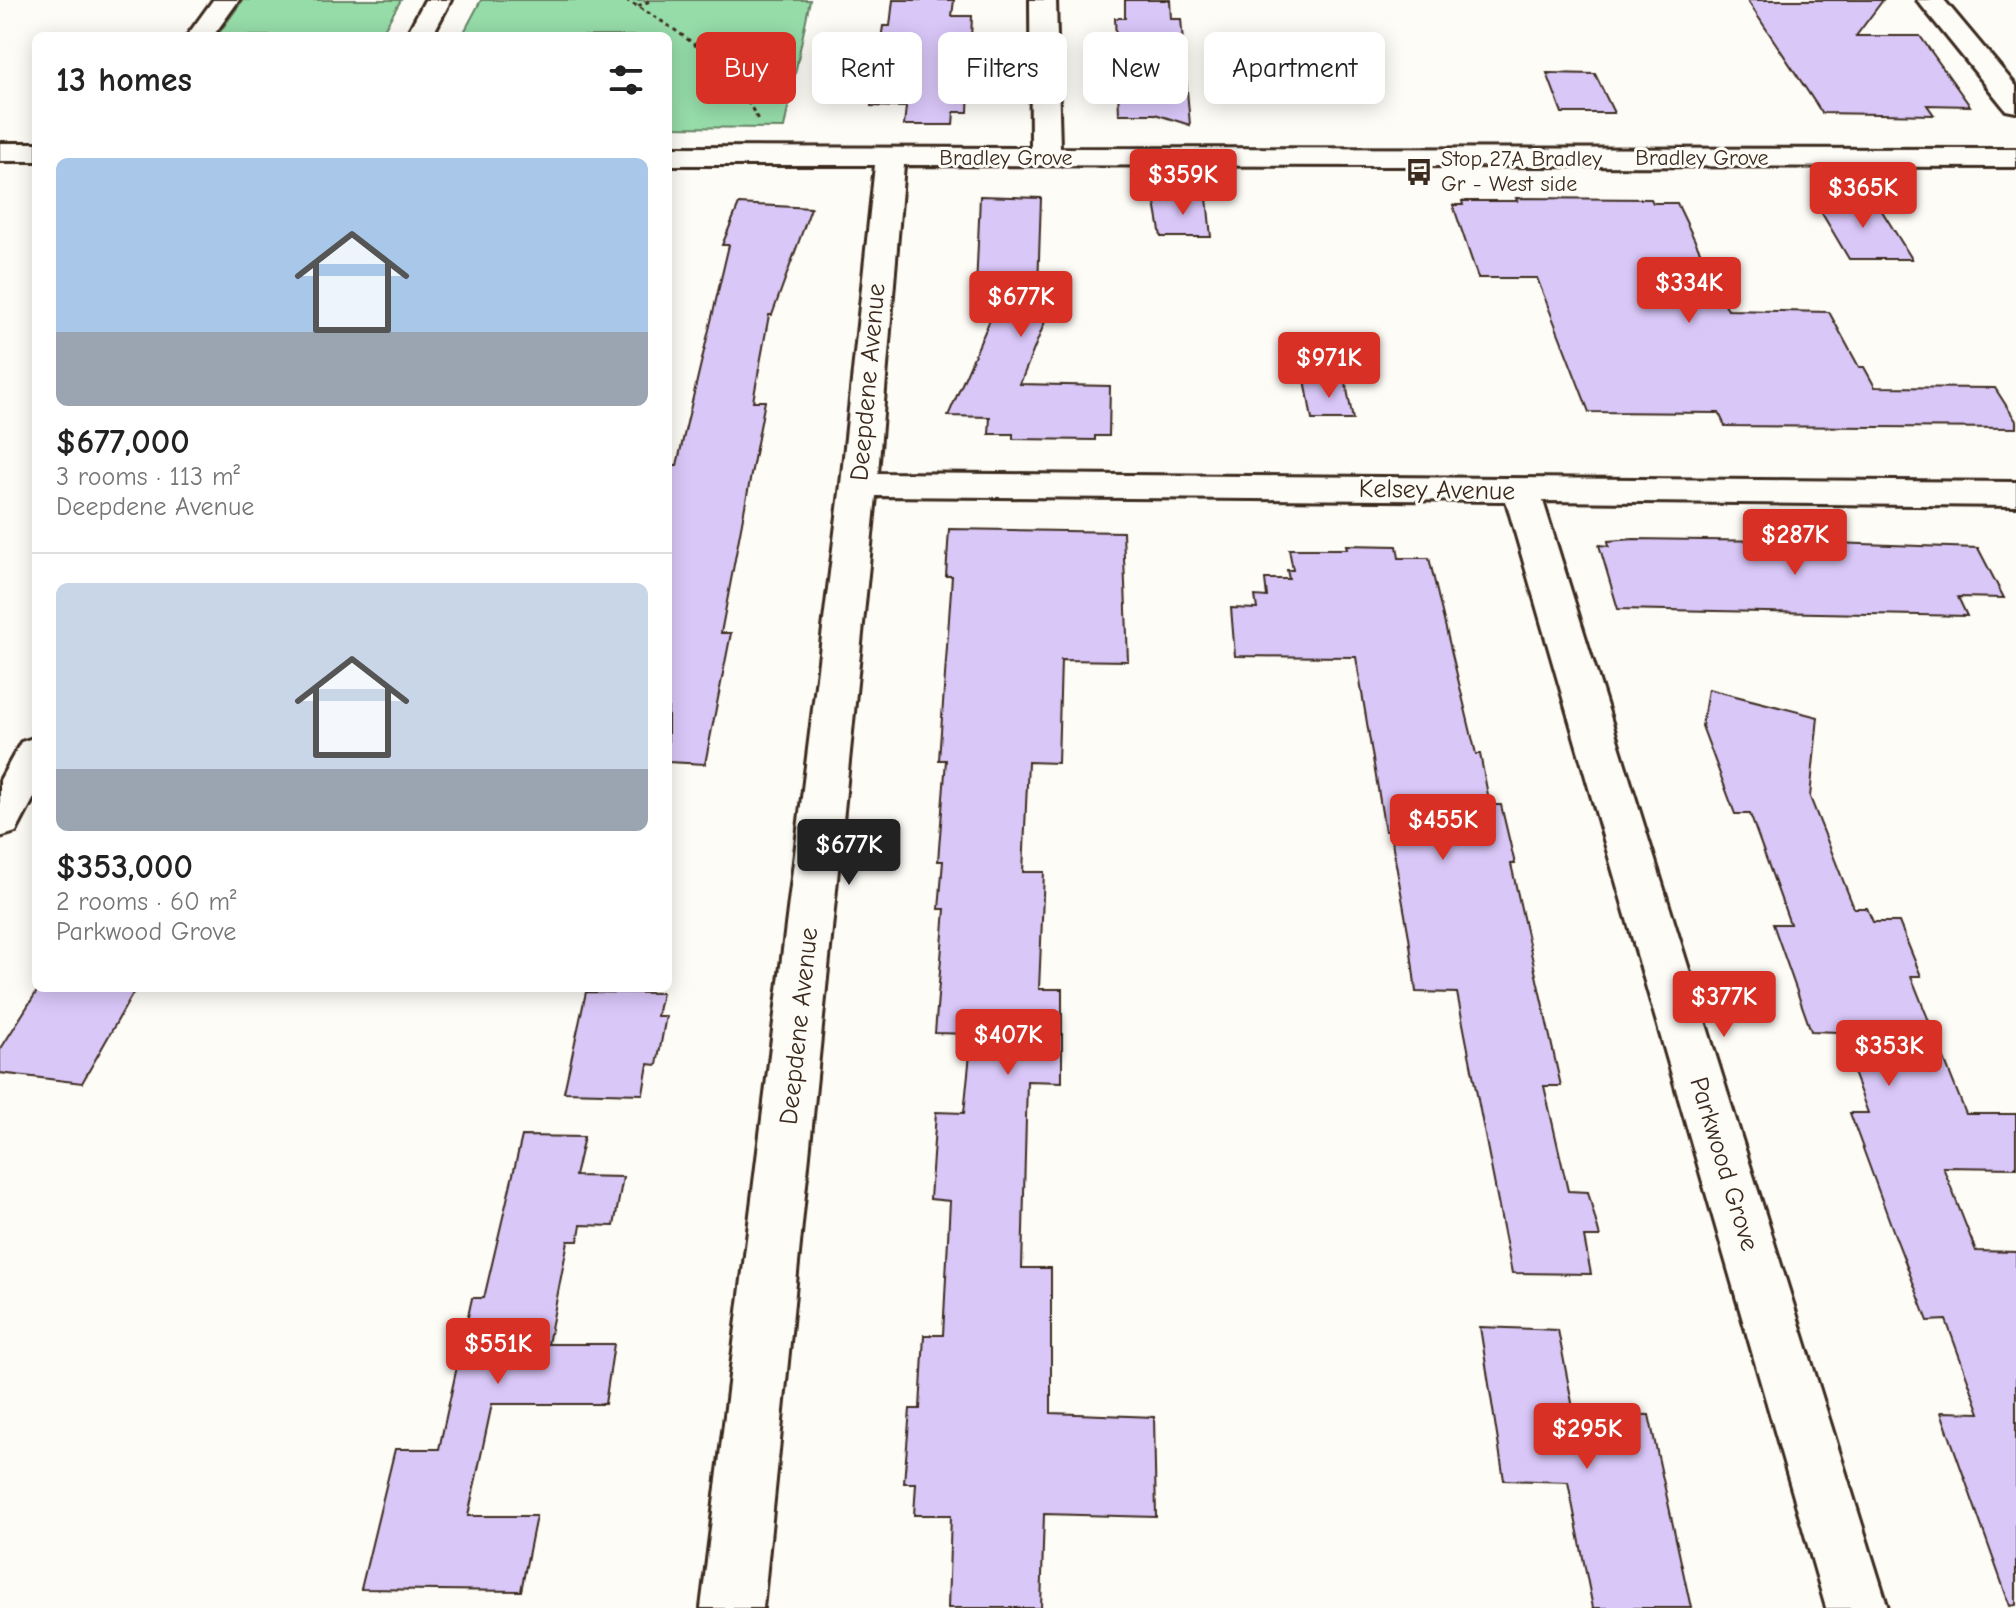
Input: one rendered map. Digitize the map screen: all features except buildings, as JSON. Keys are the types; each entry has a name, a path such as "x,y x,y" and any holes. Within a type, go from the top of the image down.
{"street":[{"path":"203,32 226,0"},
{"path":"421,32 438,0"},
{"path":"1043,0 1046,158"},
{"path":"1930,0 2016,104"},
{"path":"0,152 32,152"},
{"name":"Bradley Grove","path":"672,156 2016,158"},
{"name":"Deepdene Avenue","path":"732,1608 859,484 890,158"},
{"name":"Kelsey Avenue","path":"859,484 2016,494"},
{"name":"Parkwood Grove","path":"1521,491 1857,1608"},
{"path":"0,820 32,760"}],"path":[{"path":"626,0 689,39 751,101 758,122"},
{"path":"637,7 652,0"}],"green space":[{"path":"243,0 401,0 382,32 220,32"},
{"path":"481,0 810,0 796,69 796,32 696,32 696,104 789,104 784,128 672,127 672,32 464,32"}],"place":[{"name":"Stop 27A Bradley Gr - West side","path":"1419,172"}]}
